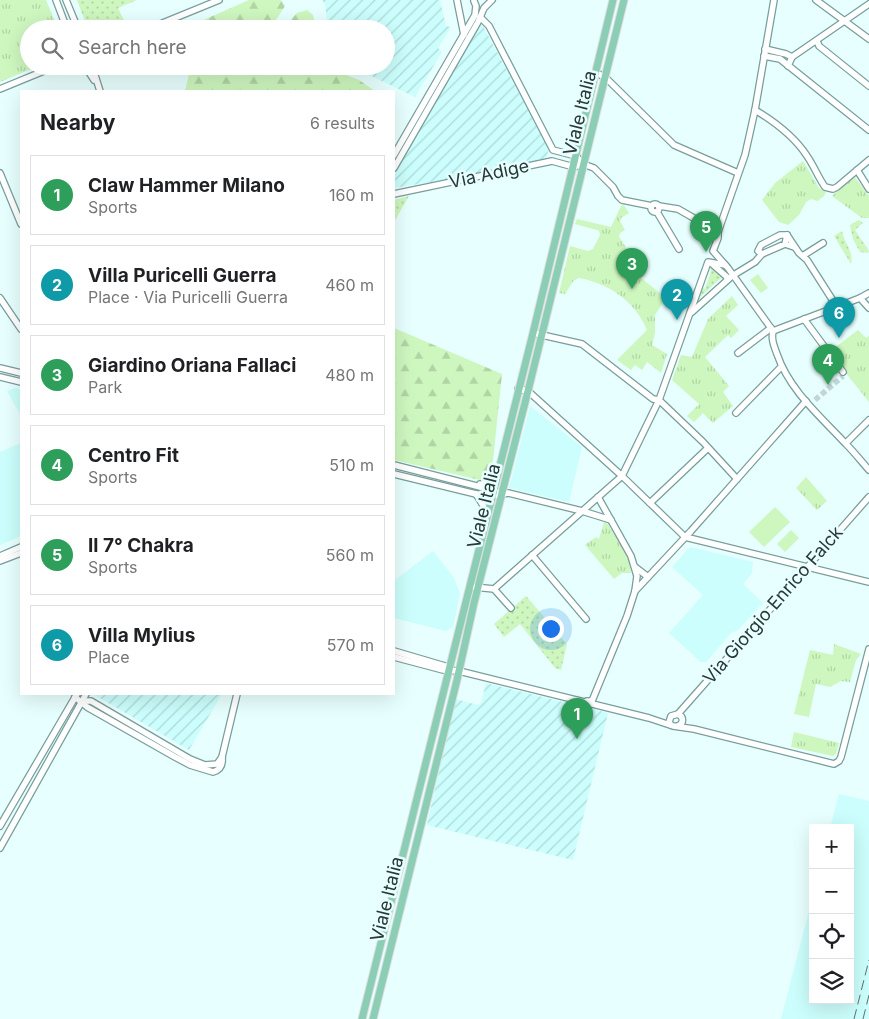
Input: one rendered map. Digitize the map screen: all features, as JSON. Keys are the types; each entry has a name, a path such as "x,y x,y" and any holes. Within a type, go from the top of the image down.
{"main road":[{"name":"Viale Italia","path":"362,1019 574,167 613,0"},
{"name":"Viale Italia","path":"373,1019 624,0"}],"street":[{"path":"56,0 64,20"},
{"path":"66,0 74,20"},
{"path":"170,20 219,0"},
{"path":"457,0 464,35"},
{"path":"395,153 464,35 476,11 474,0"},
{"path":"474,0 481,5 490,2"},
{"path":"774,0 755,110 745,155 713,251 733,275 772,330 772,341 781,367 822,421 846,443 869,470"},
{"path":"816,0 869,39"},
{"path":"395,166 483,10 490,2"},
{"path":"788,66 792,57 869,4"},
{"path":"480,17 489,26 554,150 552,161"},
{"path":"817,40 819,46 869,86"},
{"path":"764,52 786,54 792,57"},
{"path":"764,52 780,59 869,130"},
{"path":"596,73 605,77 674,145 738,173"},
{"path":"0,89 34,75"},
{"path":"91,75 99,88"},
{"path":"95,75 99,88"},
{"path":"755,110 784,129 808,156 825,187 837,186 869,160"},
{"path":"554,150 576,156 583,164 594,168 624,201 652,206 652,211 658,209 678,209 718,232"},
{"name":"Via Adige","path":"395,194 552,161 574,167"},
{"path":"574,167 583,164"},
{"path":"857,170 869,188"},
{"path":"0,173 20,222"},
{"path":"658,209 679,249"},
{"path":"762,254 758,251 761,245 780,235 787,235"},
{"path":"785,244 787,235"},
{"path":"787,235 796,248 804,255 837,307"},
{"path":"804,255 823,242"},
{"path":"690,314 733,275 755,262 762,254 785,244 796,248"},
{"path":"470,586 494,589 622,476 659,400 708,262 725,265"},
{"path":"711,262 727,277 727,281"},
{"path":"727,281 738,282"},
{"path":"738,353 772,330 837,307 869,293"},
{"path":"0,298 20,326"},
{"path":"860,298 869,308"},
{"path":"695,299 697,304 701,304"},
{"path":"804,319 843,374"},
{"path":"533,333 582,344 647,394 659,400 737,479"},
{"path":"736,413 781,367"},
{"path":"0,368 20,373"},
{"path":"0,377 20,382"},
{"path":"518,389 528,391 622,476 685,537 869,582"},
{"path":"635,590 764,448 808,404 815,400"},
{"path":"846,443 869,420"},
{"name":"Viale Italia","path":"468,484 486,484 493,479 500,453 504,447"},
{"path":"650,503 708,448"},
{"path":"395,465 468,484 493,493"},
{"path":"395,474 476,494 508,493 611,520"},
{"path":"476,494 484,507 486,519"},
{"path":"585,701 592,701 627,616 637,576 635,566 598,497"},
{"name":"Via Giorgio Enrico Falck","path":"678,714 808,566 866,504 869,497"},
{"path":"0,556 20,547"},
{"path":"0,561 20,552"},
{"path":"532,555 586,619"},
{"path":"635,566 648,577"},
{"path":"494,589 510,608"},
{"path":"395,657 443,670 459,671 585,701 834,764 841,757 869,649"},
{"path":"395,651 445,666 449,670"},
{"path":"0,848 85,695"},
{"path":"0,826 76,696 82,701 91,701 190,759 205,765 213,765 217,764 222,758 237,695"},
{"path":"649,718 664,718 678,714 681,716 677,725"},
{"path":"671,716 669,722 677,725"}],"shaded area":[{"path":"322,0 440,0 446,26 451,27 438,48 442,52 415,97 370,75 395,75 395,20 327,20 325,4"},
{"path":"480,26 483,26 549,149 546,158 462,177 395,188 395,173"},
{"path":"15,388 20,389 20,414 7,391"},
{"path":"530,406 582,447 569,502 509,488"},
{"path":"20,443 20,536 0,545 0,452"},
{"path":"690,547 753,562 752,573 743,584 763,603 737,631 732,632 706,662 701,662 669,633 703,595 672,567"},
{"path":"433,551 454,578 460,594 453,627 446,631 395,618 395,580"},
{"path":"486,683 608,713 573,860 427,825 455,699 478,705 481,703"},
{"path":"95,695 221,695 189,750"},
{"path":"839,794 869,801 869,1019 781,1019 809,910 809,1004 854,1004 854,824 831,824"}],"green space":[{"path":"0,0 46,0 54,20 20,20 20,74 0,82"},
{"path":"77,0 137,0 118,8 124,20 85,20"},
{"path":"249,0 281,0 285,6 276,20 203,20"},
{"path":"307,10 313,15 314,20 291,20 297,13"},
{"path":"189,75 346,75 359,80 374,90 185,90"},
{"path":"803,161 819,188 826,192 818,201 811,199 806,202 799,215 788,225 779,222 762,200 775,183"},
{"path":"854,176 869,196 869,218 862,218 832,196"},
{"path":"409,196 395,220 395,200"},
{"path":"624,205 629,213 621,218 620,221 625,230 620,233 619,237 645,275 641,278 666,298 655,315 655,333 652,345 667,354 661,373 647,362 642,370 635,365 631,370 617,360 647,330 628,302 600,284 579,278 574,280 565,294 559,293 570,246 588,251 593,249 600,235 597,230 575,224 577,219 611,227 621,206"},
{"path":"859,220 863,223 855,230 869,251 868,253 860,252 853,239 850,225"},
{"path":"842,231 850,251 851,264 834,236"},
{"path":"710,267 725,279 721,278 700,297 701,300 698,302 702,287 705,289 711,271"},
{"path":"758,274 768,288 761,293 750,280"},
{"path":"732,296 738,305 726,316 739,330 731,338 728,335 705,357 729,386 723,392 733,406 713,423 703,413 694,422 687,416 699,404 672,380 681,355 692,357 708,319"},
{"path":"395,328 502,374 493,460 489,474 480,480 395,460"},
{"path":"858,330 866,338 869,336 869,402 829,352"},
{"path":"806,477 827,501 817,510 796,488"},
{"path":"775,507 790,522 764,547 749,532"},
{"path":"604,522 608,524 619,541 630,566 631,573 622,573 614,579 585,545 596,537 599,539"},
{"path":"791,530 799,538 785,552 777,544"},
{"path":"526,596 567,644 561,670 555,668 520,624 504,637 494,624"},
{"path":"834,644 861,654 856,660 850,682 841,681 830,687 816,684 809,717 794,714 810,650 833,655"},
{"path":"794,732 839,743 836,754 833,756 791,747"}],"tunnel":[{"path":"815,400 843,376"}],"railway":[{"path":"854,1019 869,960"},
{"path":"863,1019 869,995"}],"place":[{"name":"Il 7° Chakra","path":"706,252"},
{"name":"Giardino Oriana Fallaci","path":"632,289"},
{"name":"Villa Puricelli Guerra","path":"677,320"},
{"name":"Villa Mylius","path":"839,338"},
{"name":"Centro Fit","path":"828,385"},
{"name":"Claw Hammer Milano","path":"577,739"}]}
